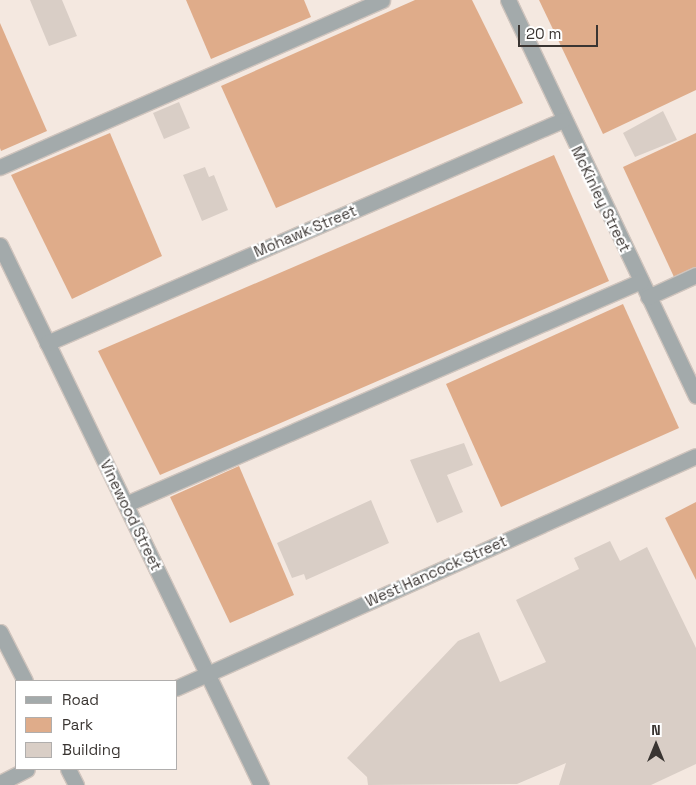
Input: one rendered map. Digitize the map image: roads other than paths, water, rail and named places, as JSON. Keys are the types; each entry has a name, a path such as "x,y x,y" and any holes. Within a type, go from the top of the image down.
{"street":[{"path":"0,168 382,0"},
{"name":"McKinley Street","path":"508,0 563,120 696,396"},
{"name":"Mohawk Street","path":"48,343 563,120"},
{"name":"Vinewood Street","path":"0,245 261,785"},
{"path":"648,297 696,275"},
{"path":"126,504 640,281"},
{"name":"West Hancock Street","path":"178,687 207,672 696,456"},
{"path":"0,632 24,680"},
{"path":"0,783 25,770"},
{"path":"68,770 76,785"}]}
